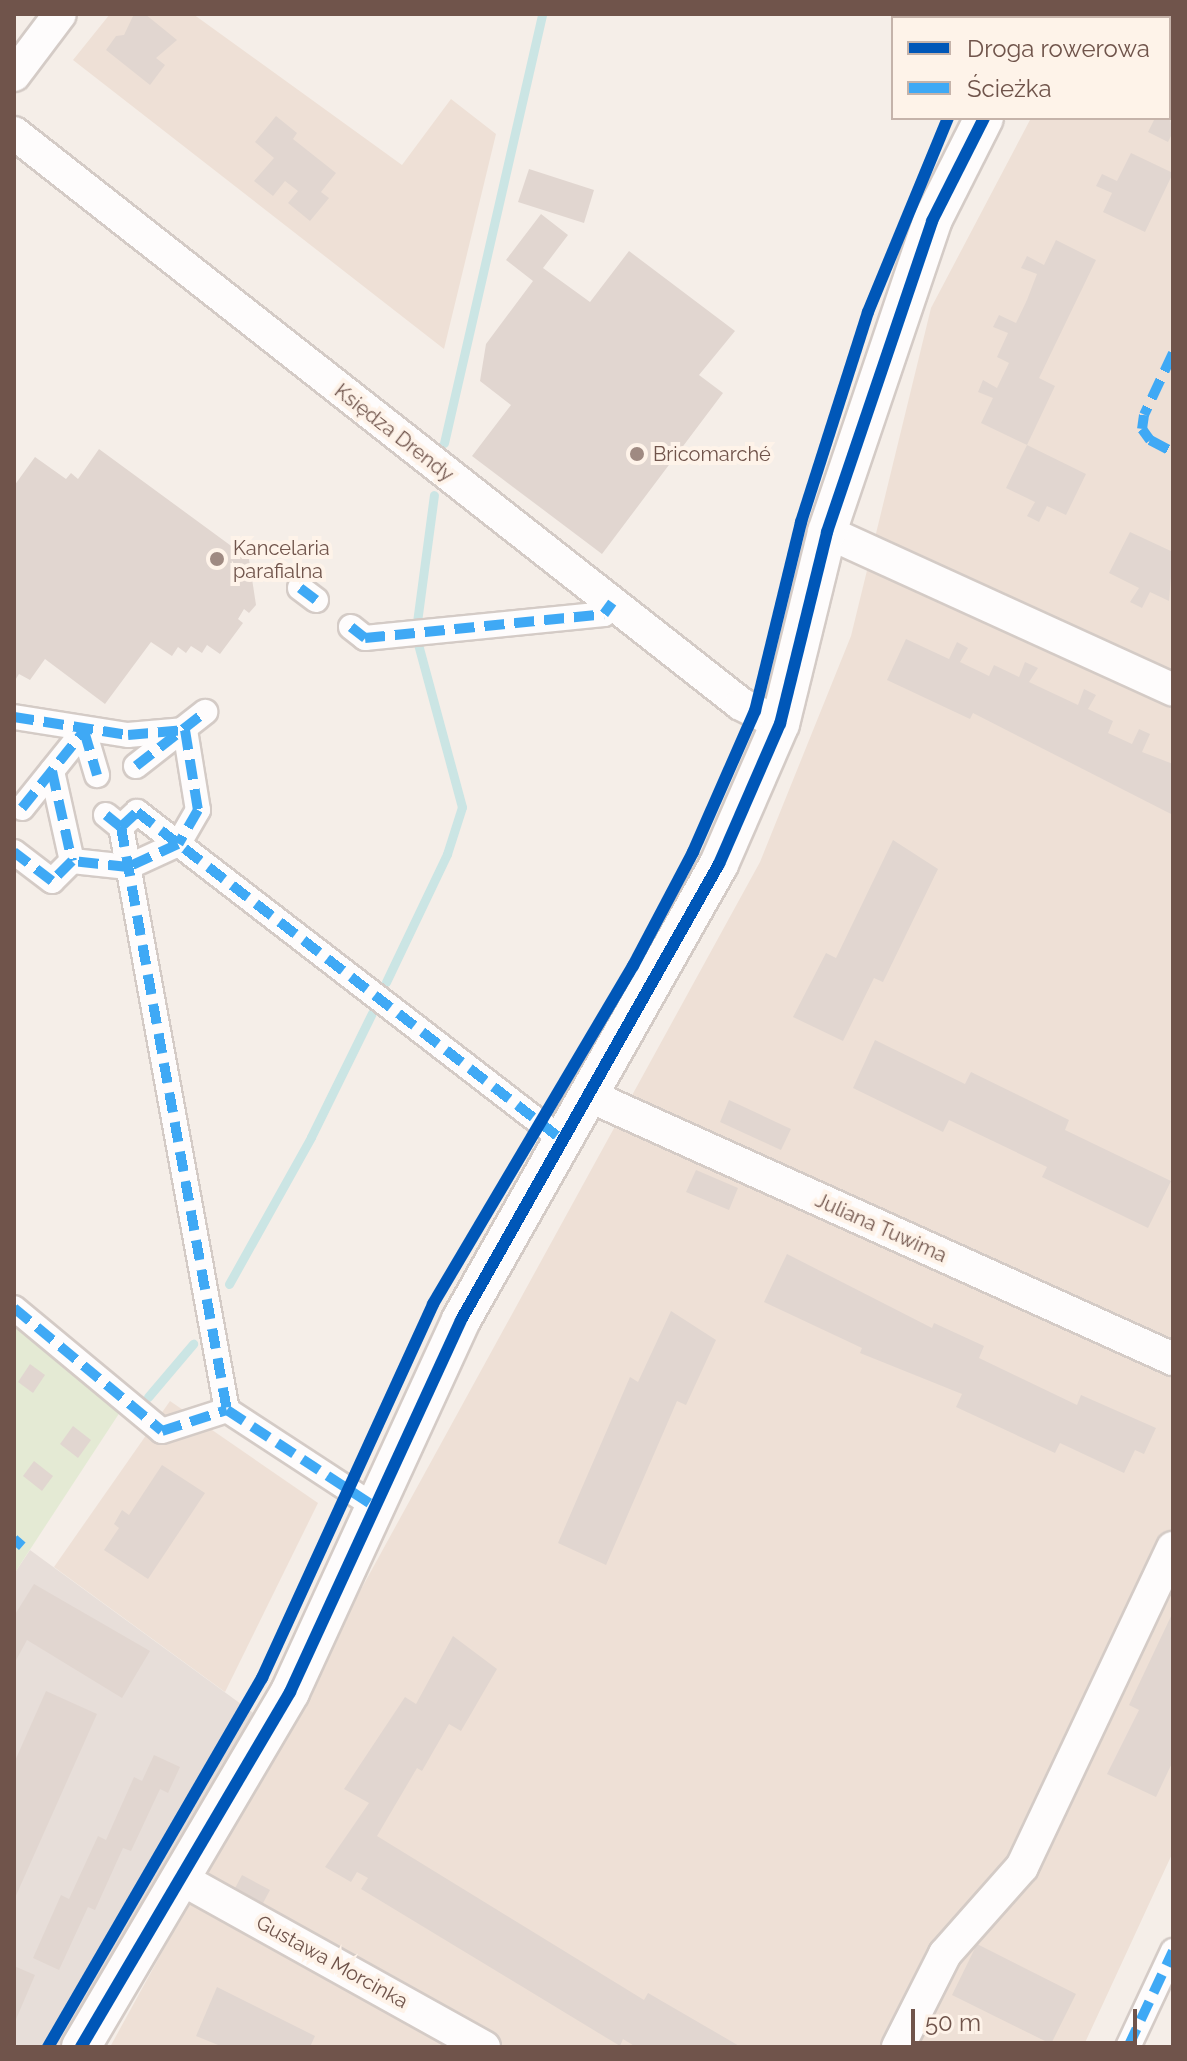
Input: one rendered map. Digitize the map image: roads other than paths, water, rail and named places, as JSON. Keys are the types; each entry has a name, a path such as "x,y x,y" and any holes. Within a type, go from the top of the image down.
{"street":[{"path":"14,75 60,14"},
{"path":"81,2047 290,1692 461,1320 565,1142 719,864 780,724 827,532 932,221 983,120"},
{"name":"Księdza Drendy","path":"14,133 741,704 780,724"},
{"path":"827,532 1173,690"},
{"path":"351,627 365,638 604,614 612,603"},
{"path":"136,766 205,712"},
{"path":"14,717 84,731 128,735 185,730"},
{"path":"72,861 128,867 178,844 198,810 185,730"},
{"path":"22,808 84,731"},
{"path":"84,731 97,775"},
{"path":"52,771 72,861"},
{"path":"375,1507 227,1410 128,867 114,821 137,812 565,1142"},
{"path":"14,852 52,881 72,861"},
{"name":"Juliana Tuwima","path":"590,1096 1173,1359"},
{"path":"14,1308 162,1431 227,1410"},
{"path":"898,2047 945,1954 1022,1867 1173,1548"},
{"name":"Gustawa Morcinka","path":"180,1878 484,2047"},
{"path":"1128,2047 1173,1951"}],"waterway":[{"path":"444,443 542,14"},
{"path":"417,622 434,495"},
{"path":"386,982 447,854 462,807 418,644"},
{"path":"229,1284 311,1137 372,1013"},
{"path":"148,1397 193,1344"}],"place":[{"name":"Bricomarché","path":"637,454"},
{"name":"Kancelaria parafialna","path":"217,559"}]}
